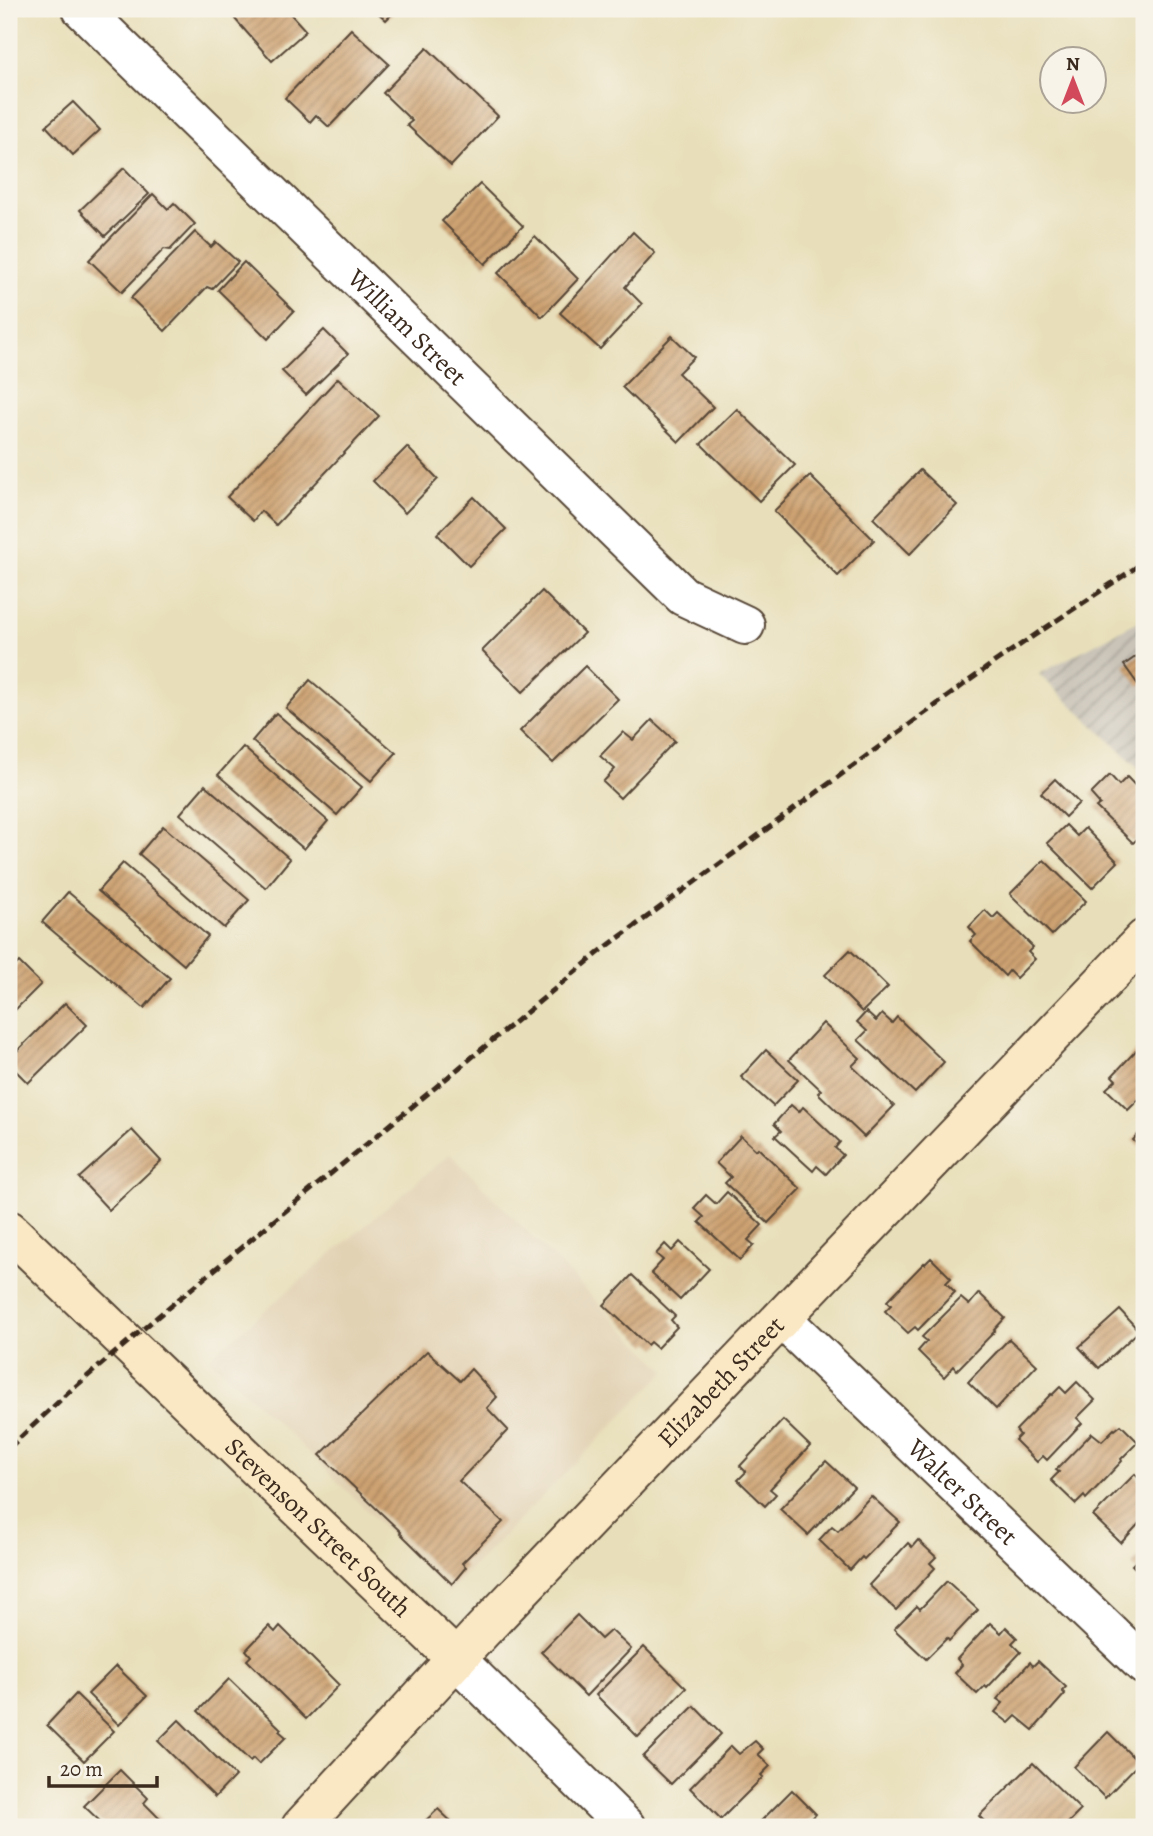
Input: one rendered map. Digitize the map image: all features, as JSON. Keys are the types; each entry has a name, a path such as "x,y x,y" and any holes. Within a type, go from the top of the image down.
{"main road":[{"name":"Elizabeth Street","path":"301,1827 456,1659 1144,939"},
{"name":"Stevenson Street South","path":"9,1230 456,1659"}],"street":[{"name":"William Street","path":"82,9 684,596 745,625"},
{"name":"Walter Street","path":"782,1319 1144,1665"},
{"name":"Stevenson Street South","path":"456,1659 626,1827"}],"shaded area":[{"path":"1144,618 1144,773 1039,674"},
{"path":"450,1154 666,1371 448,1592 304,1448 209,1358"}],"building":[{"path":"247,9 286,9 306,31 272,61 235,19"},
{"path":"374,9 397,9 386,20"},
{"path":"351,29 389,64 329,127 316,115 310,122 285,98"},
{"path":"427,48 498,116 451,166 407,125 412,121 383,93"},
{"path":"73,102 100,130 73,155 46,126"},
{"path":"124,168 149,194 105,236 80,210"},
{"path":"480,184 523,226 485,264 442,221"},
{"path":"153,194 168,209 174,203 195,224 170,250 164,249 122,292 89,260"},
{"path":"195,232 211,247 216,242 238,262 212,289 207,287 165,331 131,298"},
{"path":"633,232 655,253 625,287 642,304 600,349 560,313"},
{"path":"535,236 578,279 542,317 498,273"},
{"path":"244,262 294,311 268,339 218,290"},
{"path":"324,330 348,354 306,395 282,371"},
{"path":"672,336 694,357 678,373 713,407 679,442 622,387"},
{"path":"338,378 379,416 276,525 261,511 253,521 227,497"},
{"path":"737,409 795,465 759,501 701,444"},
{"path":"407,447 438,479 405,513 373,481"},
{"path":"920,470 957,505 910,554 873,518"},
{"path":"810,476 874,540 838,576 774,511"},
{"path":"474,497 506,529 469,566 437,534"},
{"path":"542,591 584,633 523,692 482,651"},
{"path":"1144,651 1144,683 1139,686 1124,665"},
{"path":"585,666 618,699 553,763 520,731"},
{"path":"310,680 396,753 371,781 286,708"},
{"path":"276,713 362,787 337,815 252,741"},
{"path":"652,720 675,741 620,798 603,782 615,769 600,756 623,732 633,740"},
{"path":"243,747 328,821 304,849 218,775"},
{"path":"1110,775 1119,785 1127,777 1144,795 1144,833 1133,843 1096,807 1100,804 1091,794"},
{"path":"1055,779 1079,803 1065,817 1041,793"},
{"path":"205,785 290,859 266,888 180,814"},
{"path":"1066,825 1077,836 1085,828 1118,862 1092,888 1047,843"},
{"path":"163,826 249,900 224,928 139,854"},
{"path":"1044,860 1086,901 1052,935 1010,894"},
{"path":"123,863 208,936 184,965 98,891"},
{"path":"68,892 170,978 144,1008 42,922"},
{"path":"985,910 993,918 998,913 1033,947 1028,952 1035,959 1016,978 1009,971 1005,976 970,941 976,935 969,927"},
{"path":"850,950 888,987 862,1012 825,975"},
{"path":"19,962 41,984 9,1016 9,972"},
{"path":"65,1003 87,1025 28,1083 9,1064 9,1059"},
{"path":"866,1012 876,1021 882,1014 892,1023 897,1017 944,1062 915,1093 858,1040 867,1031 857,1022"},
{"path":"823,1023 860,1058 852,1066 894,1106 864,1137 818,1093 821,1090 789,1060"},
{"path":"1144,1042 1144,1101 1141,1104 1138,1100 1128,1110 1106,1089 1116,1080 1112,1076"},
{"path":"766,1050 798,1080 773,1106 741,1077"},
{"path":"791,1105 799,1112 803,1107 840,1142 835,1148 843,1155 826,1174 817,1166 813,1171 775,1136 781,1131 774,1124"},
{"path":"1144,1128 1144,1151 1133,1140"},
{"path":"132,1130 161,1161 109,1210 79,1178"},
{"path":"741,1136 756,1150 758,1148 801,1189 768,1223 725,1183 731,1177 716,1163"},
{"path":"727,1192 762,1225 748,1240 754,1245 740,1260 699,1222 704,1217 694,1208 706,1195 716,1204"},
{"path":"680,1242 709,1269 680,1300 651,1273 663,1260 656,1254 665,1244 672,1251"},
{"path":"931,1258 951,1278 946,1283 955,1292 918,1330 915,1327 908,1333 885,1311 891,1305 887,1301"},
{"path":"632,1275 675,1316 671,1320 677,1327 657,1348 650,1342 647,1345 604,1305"},
{"path":"979,1293 1005,1318 957,1370 954,1366 944,1377 918,1351 927,1341 922,1337 961,1298 969,1305"},
{"path":"1120,1310 1139,1331 1099,1368 1079,1347"},
{"path":"1009,1339 1037,1365 996,1409 968,1382"},
{"path":"427,1351 460,1381 471,1369 497,1397 487,1408 508,1430 459,1481 503,1522 462,1563 466,1567 452,1584 320,1455"},
{"path":"1077,1382 1095,1400 1077,1418 1082,1423 1047,1460 1043,1456 1037,1462 1015,1440 1020,1435 1016,1430 1051,1394 1060,1387 1066,1393"},
{"path":"783,1420 810,1446 770,1489 776,1494 765,1506 738,1480 746,1472 740,1466"},
{"path":"1121,1425 1138,1442 1086,1499 1084,1496 1076,1504 1051,1480 1059,1472 1056,1470 1092,1433 1102,1441"},
{"path":"826,1461 854,1487 808,1535 780,1509"},
{"path":"1135,1474 1141,1481 1144,1477 1144,1518 1121,1543 1093,1516"},
{"path":"871,1496 900,1522 850,1570 819,1540 832,1526 838,1531"},
{"path":"918,1540 936,1557 930,1563 935,1568 896,1610 869,1585 908,1543 912,1547"},
{"path":"1144,1544 1144,1577 1132,1565 1142,1555 1138,1551"},
{"path":"947,1581 978,1610 949,1641 947,1638 926,1659 894,1629 917,1606 920,1609"},
{"path":"577,1615 601,1639 611,1630 631,1649 586,1696 541,1652"},
{"path":"990,1623 1001,1633 1006,1627 1017,1638 1012,1643 1021,1652 987,1688 985,1686 977,1694 955,1673 962,1665 957,1659"},
{"path":"269,1626 275,1632 280,1626 339,1685 306,1719 247,1660 251,1656 246,1650"},
{"path":"644,1647 686,1688 638,1737 596,1695"},
{"path":"1038,1661 1066,1687 1062,1691 1065,1694 1033,1730 1016,1716 1009,1723 995,1712 1003,1703 997,1699 1030,1662 1033,1666"},
{"path":"116,1666 147,1696 119,1725 88,1694"},
{"path":"229,1679 286,1737 259,1764 253,1758 250,1761 198,1711"},
{"path":"76,1694 114,1731 84,1761 47,1725"},
{"path":"694,1706 721,1734 671,1784 643,1757"},
{"path":"179,1720 235,1776 215,1797 158,1741"},
{"path":"1108,1732 1139,1763 1105,1798 1074,1767"},
{"path":"755,1741 763,1749 758,1754 770,1766 761,1775 763,1777 721,1819 690,1788 731,1746 739,1754"},
{"path":"1033,1763 1081,1810 1064,1827 990,1827 979,1816"},
{"path":"120,1770 148,1798 144,1803 168,1827 106,1827 84,1806"},
{"path":"792,1790 816,1814 806,1825 808,1827 755,1827"},
{"path":"438,1809 457,1827 419,1827"}],"railway":[{"path":"9,1448 69,1392 163,1312 602,950 996,661 1144,562"}]}
